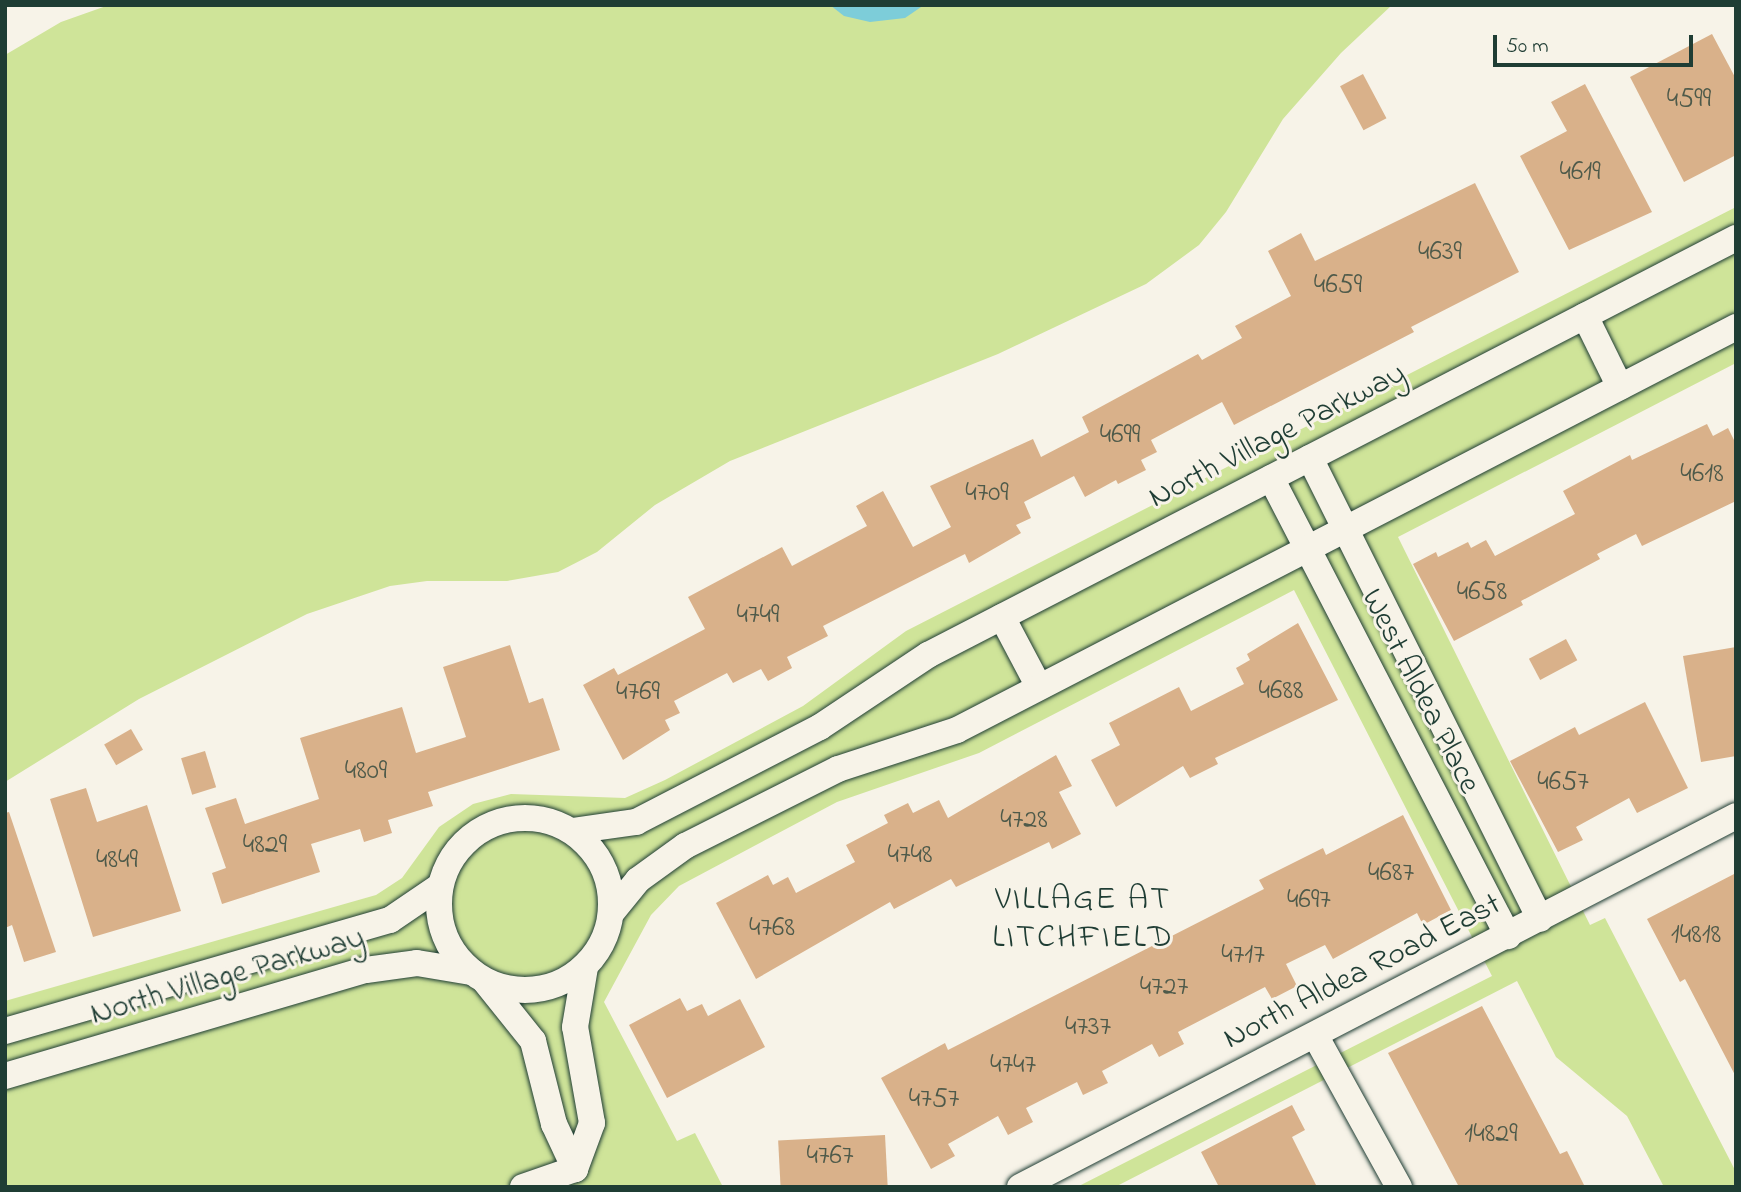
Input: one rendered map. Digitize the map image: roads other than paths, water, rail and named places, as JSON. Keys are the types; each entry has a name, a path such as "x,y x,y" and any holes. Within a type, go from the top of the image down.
{"street":[{"name":"North Village Parkway","path":"572,831 636,822 820,727 928,655 1736,238"},
{"path":"1585,316 1620,387"},
{"path":"478,976 510,989 537,990 562,982 585,967 603,942 612,912 638,880 685,846 838,769 957,730 1736,327"},
{"name":"West Aldea Place","path":"1310,458 1540,919"},
{"name":"West Aldea Place","path":"1271,478 1508,936"},
{"path":"1002,617 1039,687"},
{"name":"North Aldea Road East","path":"1020,1187 1736,816"},
{"path":"575,1169 554,1124 533,1041 444,933 440,886 459,849 491,823 519,817 547,819 572,831 603,866 612,912"},
{"name":"North Village Parkway","path":"5,1031 390,920 440,886"},
{"name":"North Village Parkway","path":"5,1076 366,970 417,963 478,976"},
{"path":"575,1169 592,1123 575,1027 585,967"},
{"path":"1315,1035 1399,1187"},
{"path":"523,1187 575,1169"}],"water":[{"path":"830,5 924,5 905,18 870,22 844,16"}],"district":[{"name":"VILLAGE AT LITCHFIELD","path":"1083,920"}]}
